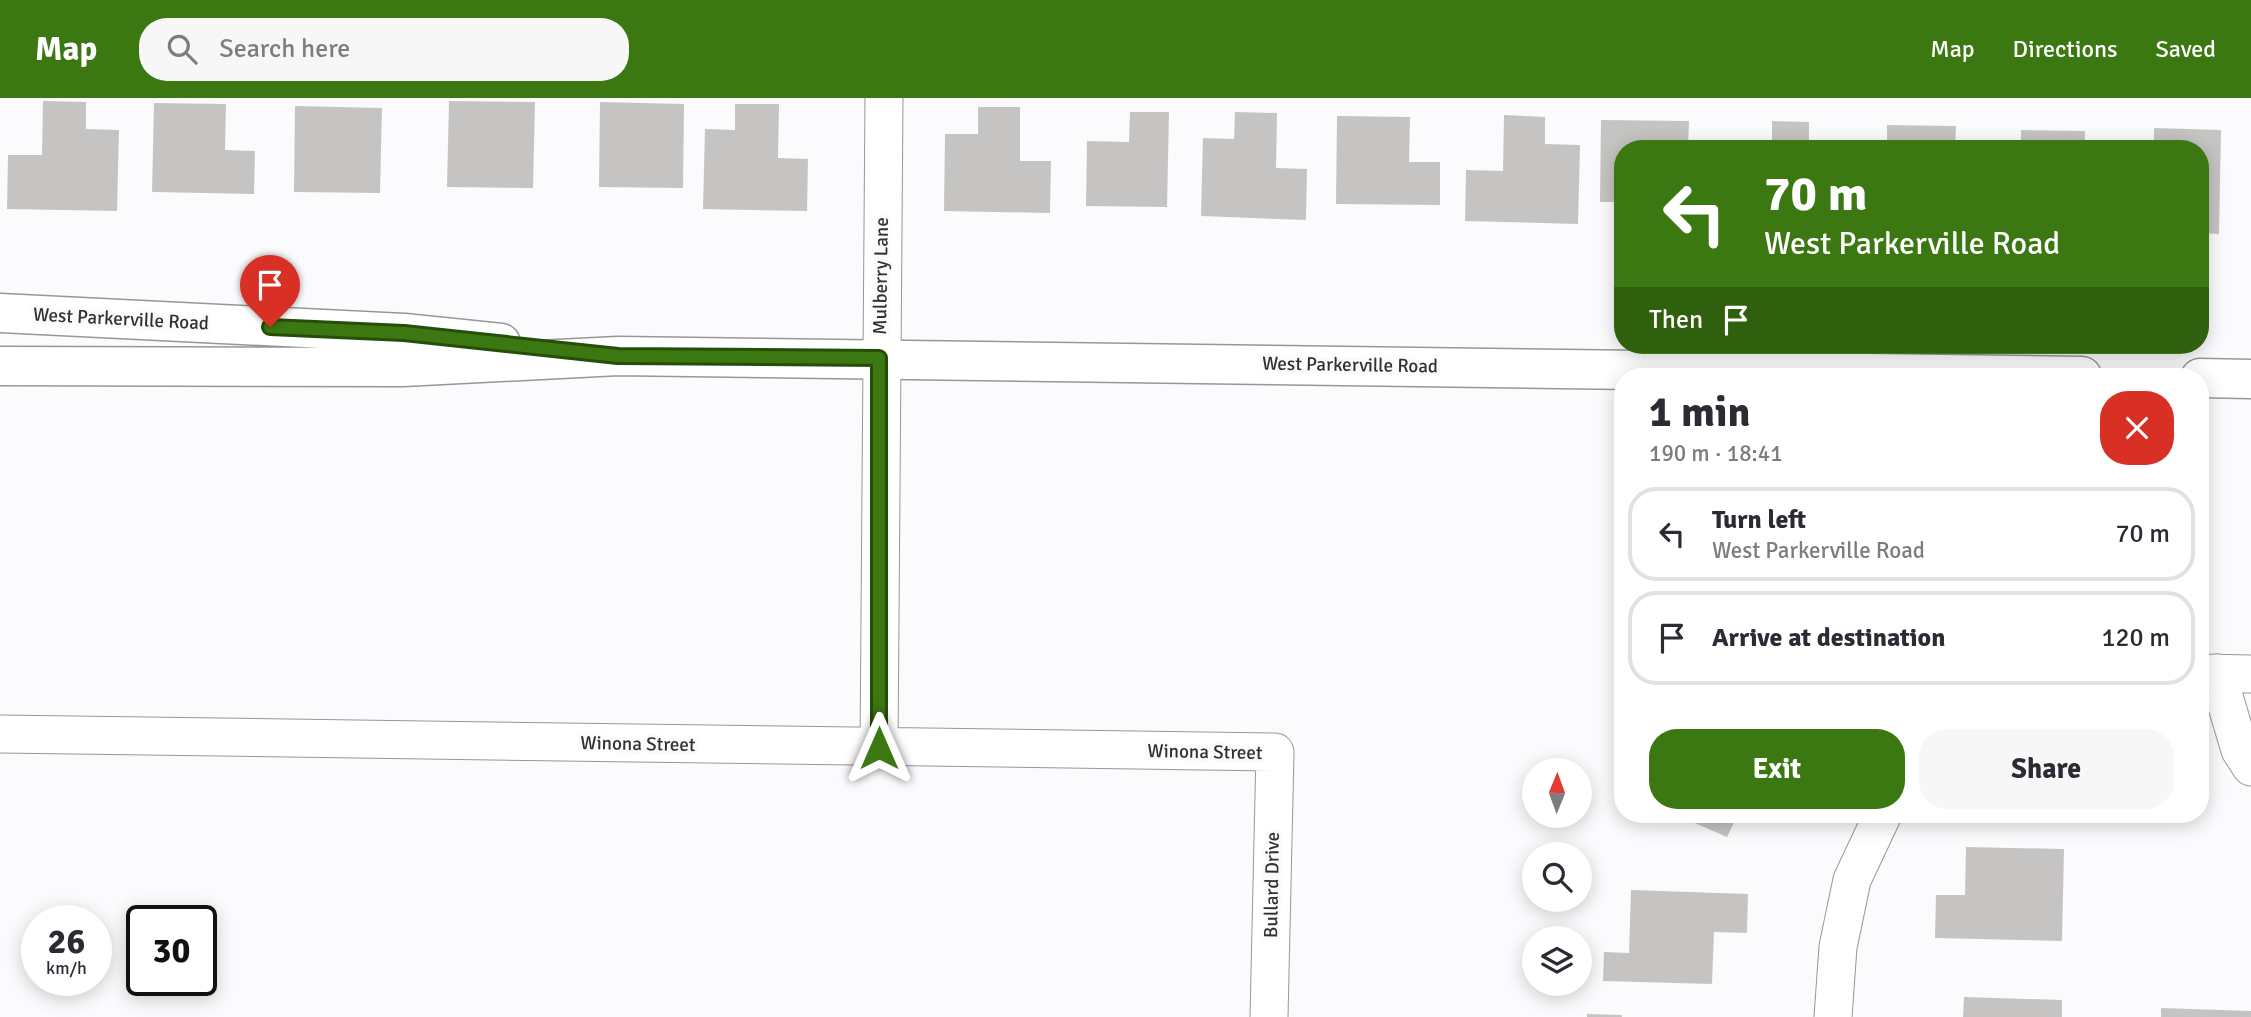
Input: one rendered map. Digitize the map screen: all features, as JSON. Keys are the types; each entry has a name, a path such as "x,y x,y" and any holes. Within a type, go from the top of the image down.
{"main road":[{"name":"West Parkerville Road","path":"0,313 404,333 618,356"},
{"name":"West Parkerville Road","path":"0,366 403,368 618,356 1614,369"},
{"path":"2209,378 2251,379"}],"street":[{"name":"Mulberry Lane","path":"879,748 879,358 884,98"},
{"path":"2223,673 2240,750 2251,766"},
{"name":"Winona Street","path":"0,734 1275,752"},
{"name":"Bullard Drive","path":"1269,1017 1275,752"},
{"path":"1833,1017 1838,947 1852,880 1879,823"}],"building":[{"path":"43,101 86,102 86,129 119,130 117,211 7,209 8,155 42,155"},
{"path":"449,101 535,102 533,188 447,187"},
{"path":"600,102 684,104 683,188 599,187"},
{"path":"154,103 226,104 225,150 255,151 254,194 152,192"},
{"path":"735,104 779,104 778,158 808,159 807,211 703,209 705,129 735,130"},
{"path":"295,106 382,108 380,193 294,192"},
{"path":"978,107 1020,107 1020,161 1051,161 1050,213 944,211 945,134 978,134"},
{"path":"1130,112 1169,112 1167,207 1086,206 1087,141 1129,142"},
{"path":"1235,112 1277,113 1276,168 1307,169 1306,220 1201,216 1203,138 1234,139"},
{"path":"1504,115 1545,117 1545,144 1580,145 1578,224 1465,221 1466,170 1503,171"},
{"path":"1337,116 1410,117 1409,162 1440,162 1440,205 1336,204"},
{"path":"1601,120 1689,121 1688,140 1614,140 1614,202 1600,202"},
{"path":"1772,121 1809,122 1809,140 1772,140"},
{"path":"1887,125 1956,126 1955,140 1887,140"},
{"path":"2154,128 2221,130 2219,234 2209,233 2209,140 2154,140"},
{"path":"2021,130 2085,131 2085,140 2021,140"},
{"path":"1695,823 1734,823 1727,837"},
{"path":"1966,847 2064,849 2062,941 1935,938 1936,895 1965,895"},
{"path":"1631,890 1748,894 1747,933 1714,932 1712,984 1603,981 1604,952 1629,953"},
{"path":"1964,997 2062,1000 2062,1017 1963,1017"},
{"path":"2161,1008 2251,1011 2251,1017 2161,1017"},
{"path":"1587,1014 1622,1015 1622,1017 1587,1017"}],"route":[{"path":"270,327 404,333 618,356 879,358 879,748"}]}
